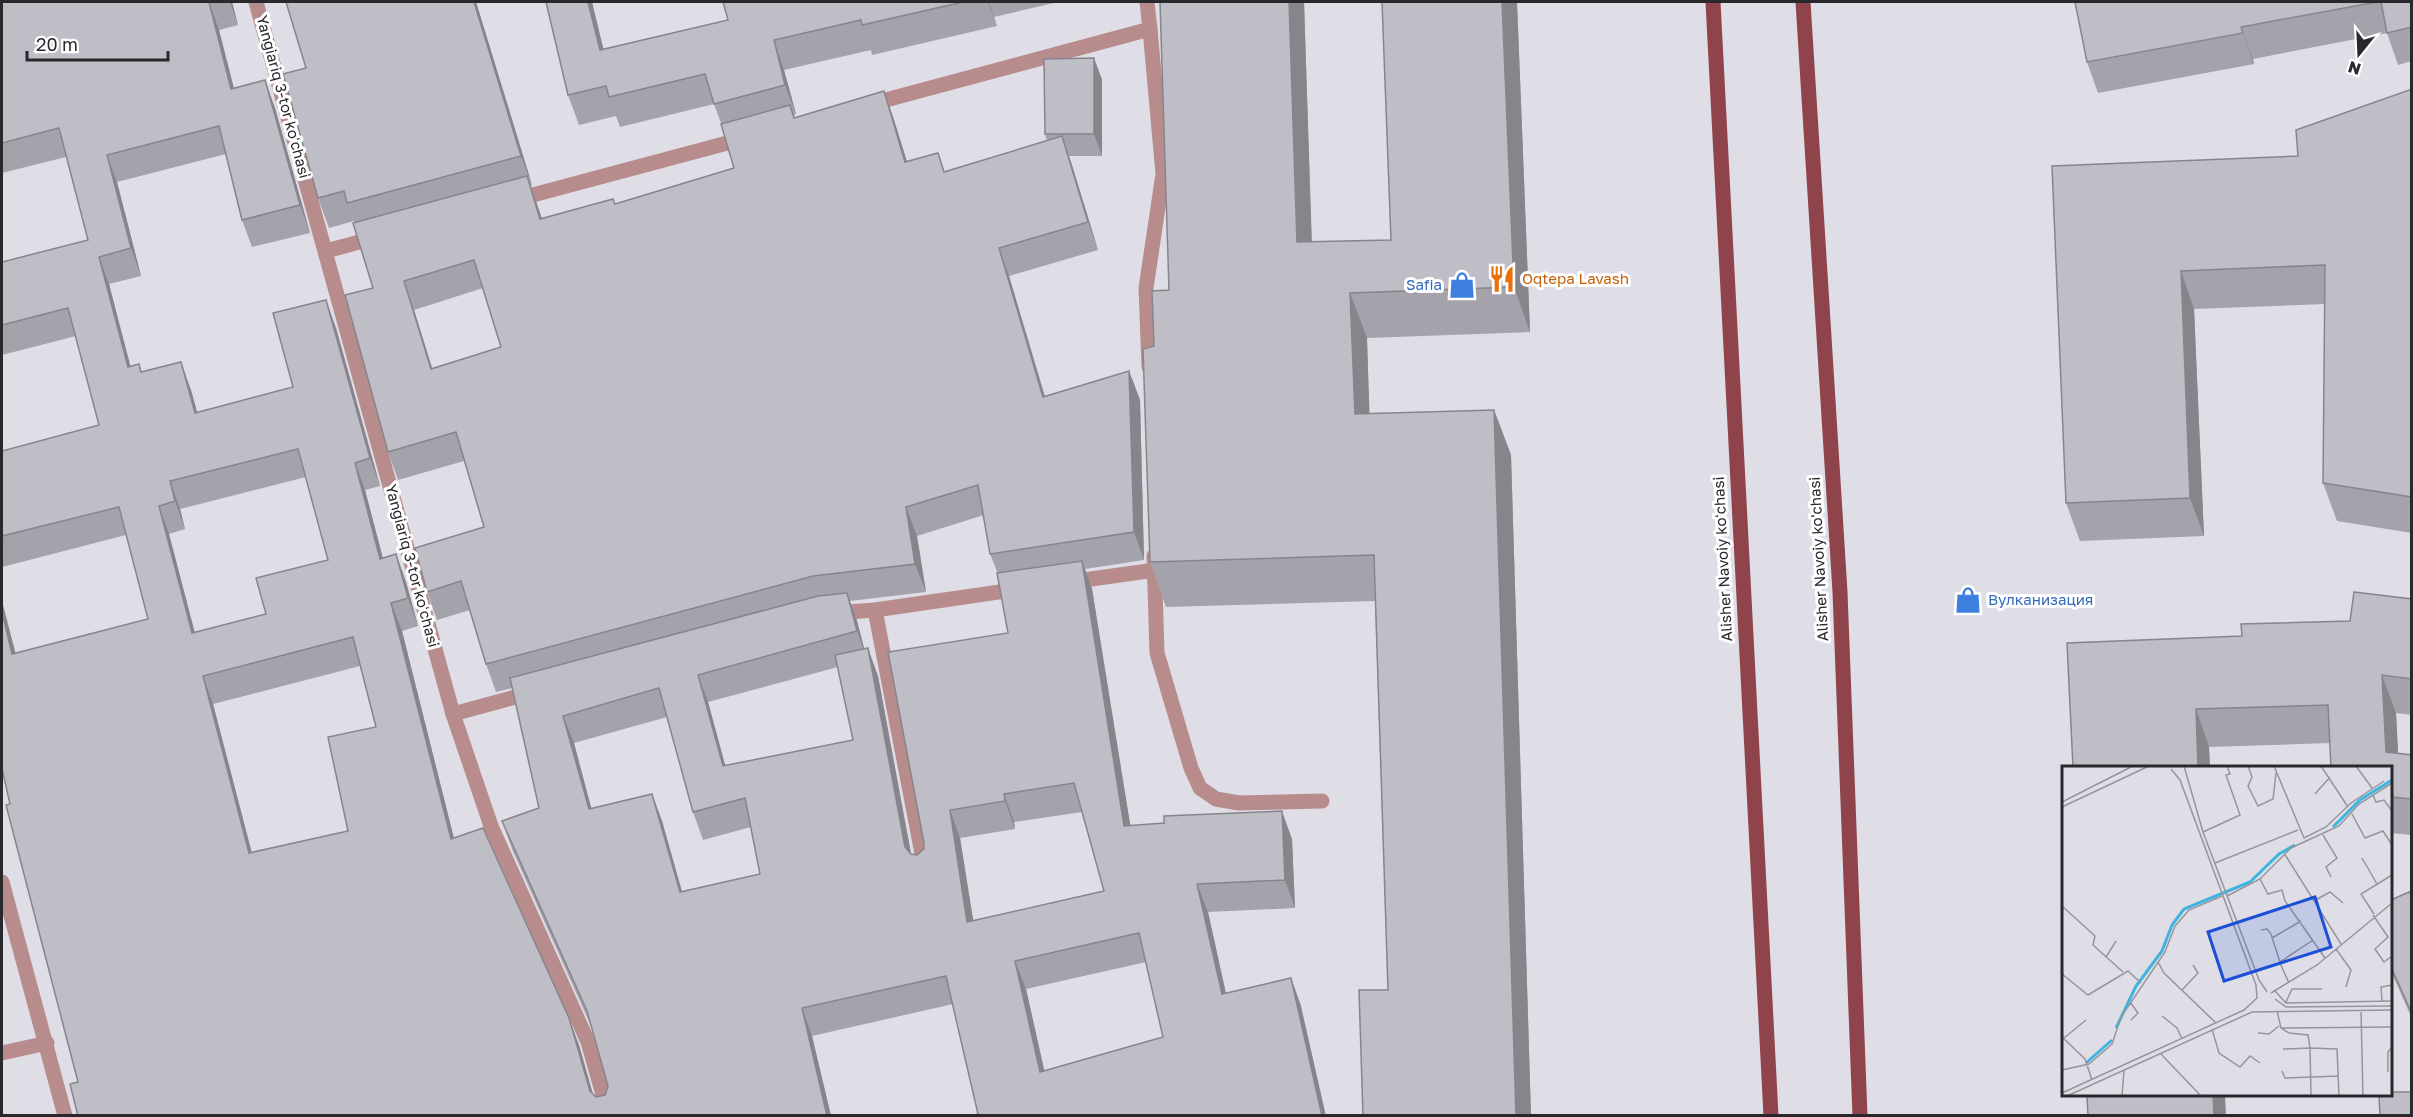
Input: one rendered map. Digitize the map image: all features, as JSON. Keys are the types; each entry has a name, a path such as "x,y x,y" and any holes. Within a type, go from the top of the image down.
{"main road":[{"name":"Alisher Navoiy koʻchasi","path":"1713,2 1771,1116"},
{"name":"Alisher Navoiy ko'chasi","path":"1803,2 1840,592 1860,1116"}],"street":[{"name":"Yangiariq 3-tor koʻchasi","path":"256,2 453,714 492,826 588,1042 609,1116"},
{"path":"1147,2 1162,174 1146,288 1149,382"},
{"path":"852,109 1150,29"},
{"path":"497,205 760,134"},
{"path":"326,251 394,232"},
{"path":"1154,546 1157,653 1191,768 1200,788 1216,799 1239,803 1322,801"},
{"path":"815,617 1155,570"},
{"path":"875,610 926,873"},
{"path":"453,714 543,690"},
{"path":"2,882 65,1116"},
{"path":"2,1053 47,1043"}],"building":[{"path":"2,2 209,2 231,89 265,80 300,205 242,220 219,126 107,155 131,248 99,257 128,367 139,364 141,372 181,362 195,413 293,387 273,313 326,300 370,458 355,463 380,559 396,554 408,598 391,603 451,839 483,828 569,1018 590,1091 596,1097 605,1095 608,1086 587,1011 502,821 539,808 510,678 818,596 847,593 857,631 698,675 723,766 853,740 835,655 868,648 905,847 911,854 917,855 924,849 924,843 888,652 1008,633 997,573 1082,561 1124,826 1164,823 1164,816 1282,811 1285,880 1197,884 1222,994 1291,978 1322,1116 972,1116 978,1114 946,976 802,1008 827,1116 78,1116 70,1084 78,1082 6,805 10,804 2,769 2,612 12,654 148,619 119,507 2,536 2,451 99,425 68,308 2,325 2,262 88,240 59,128 2,143","holes":["298,449 328,560 256,578 266,614 192,633 159,506 175,501 170,481","353,637 376,727 328,737 348,831 249,853 203,676","659,688 693,812 745,798 760,874 680,892 652,794 589,809 563,716","1074,783 1104,891 967,922 950,810 1005,801 1004,794","1139,933 1163,1037 1040,1072 1015,961"]},
{"path":"286,2 474,2 521,156 347,203 344,191 318,198 283,74 306,68"},
{"path":"546,2 588,2 600,50 728,20 723,2 963,2 862,25 861,20 774,40 785,85 714,104 705,74 609,97 606,86 568,95"},
{"path":"1160,2 1289,2 1297,242 1391,240 1382,2 1502,2 1514,287 1350,293 1355,414 1494,410 1516,1116 1363,1116 1359,990 1388,990 1374,555 1150,562 1143,349 1154,346 1152,291 1169,290"},
{"path":"2075,2 2377,2 2241,27 2243,33 2087,62"},
{"path":"2381,2 2412,2 2412,27 2387,33"},
{"path":"1094,58 1094,134 1045,134 1044,59"},
{"path":"2412,89 2412,497 2323,483 2325,265 2181,271 2190,498 2066,503 2052,166 2298,156 2296,130"},
{"path":"884,91 905,162 938,153 944,172 1062,136 1088,222 999,248 1043,397 1129,371 1134,532 990,554 978,485 906,507 915,564 813,576 486,664 461,581 427,592 415,548 484,527 456,432 388,452 345,295 373,288 353,223 527,176 540,219 613,199 615,204 734,168 721,124 790,105 794,118","holes":["474,260 501,347 431,369 404,281"]},
{"path":"2354,592 2412,599 2412,679 2382,675 2386,752 2412,755 2412,799 2392,797 2392,766 2331,766 2328,705 2196,709 2198,766 2073,766 2067,643 2242,636 2241,624 2350,621"},
{"path":"2409,892 2412,896 2412,1014 2392,969 2392,900"},
{"path":"2392,1092 2412,1092 2412,1116 2380,1116 2379,1096 2392,1096"},
{"path":"2087,1096 2213,1096 2214,1116 2088,1116"}],"place":[{"name":"Oqtepa Lavash","path":"1502,279"},
{"name":"Safia","path":"1462,285"},
{"name":"Вулканизация","path":"1968,600"}]}
